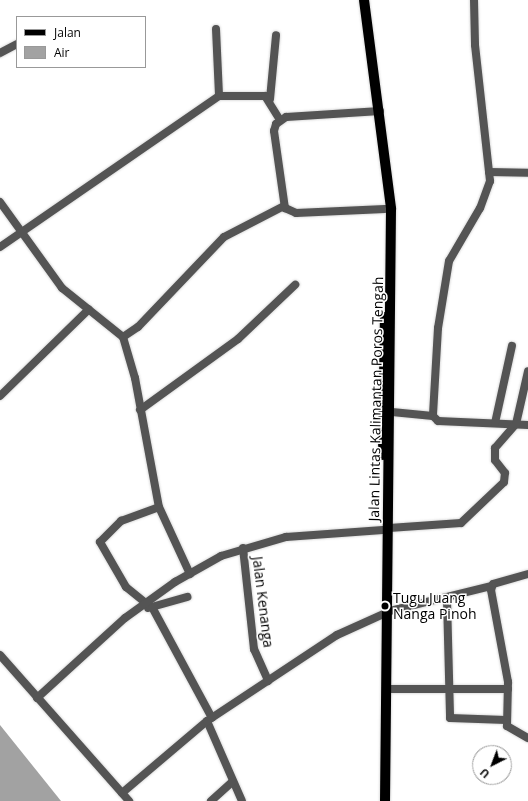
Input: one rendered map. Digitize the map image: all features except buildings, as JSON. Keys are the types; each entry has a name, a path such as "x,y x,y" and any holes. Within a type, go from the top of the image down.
{"main road":[{"name":"Jalan Lintas Kalimantan Poros Tengah","path":"358,0 377,111 385,210 386,613 388,689 386,801"},
{"name":"Jalan Lintas Kalimantan Poros Tengah","path":"364,0 377,111 391,209 392,412 386,529"},
{"name":"Jalan Lintas Kalimantan Poros Tengah","path":"380,801 386,613"}],"street":[{"path":"433,416 438,328 449,260 480,208 488,190 489,172 475,45 474,0"},
{"path":"216,29 219,96"},
{"path":"276,35 270,99 280,120"},
{"path":"0,53 16,45"},
{"path":"0,247 219,96 254,93 270,99"},
{"path":"280,120 377,111"},
{"path":"280,120 274,131 284,206"},
{"path":"489,172 528,172"},
{"path":"0,202 20,233 62,288 123,337 140,410 159,507 190,574"},
{"path":"284,206 296,213 385,210"},
{"path":"123,337 138,327 224,237 284,206"},
{"path":"140,410 238,339 295,285"},
{"path":"0,396 89,309"},
{"path":"495,423 512,346"},
{"path":"152,604 175,582 243,548 286,537 386,529 452,526 468,518 504,482 506,478 495,460 495,448 516,424 528,371"},
{"path":"392,412 433,416 438,421 516,424 528,426"},
{"path":"159,507 121,521 100,542 126,587 152,604 209,719 232,782 242,801"},
{"name":"Jalan Kenanga","path":"243,548 254,649 268,681"},
{"path":"122,793 209,719 337,635 386,613 447,600 528,574"},
{"path":"491,586 508,689 506,720 510,730 528,738"},
{"path":"37,698 137,610 152,604 187,597"},
{"path":"447,600 448,690 450,718 506,720"},
{"path":"0,655 129,801"},
{"path":"388,689 508,689"},
{"path":"211,801 232,782"}],"water":[{"path":"0,725 61,801 0,801"}],"place":[{"name":"Tugu Juang Nanga Pinoh","path":"385,606"}]}
